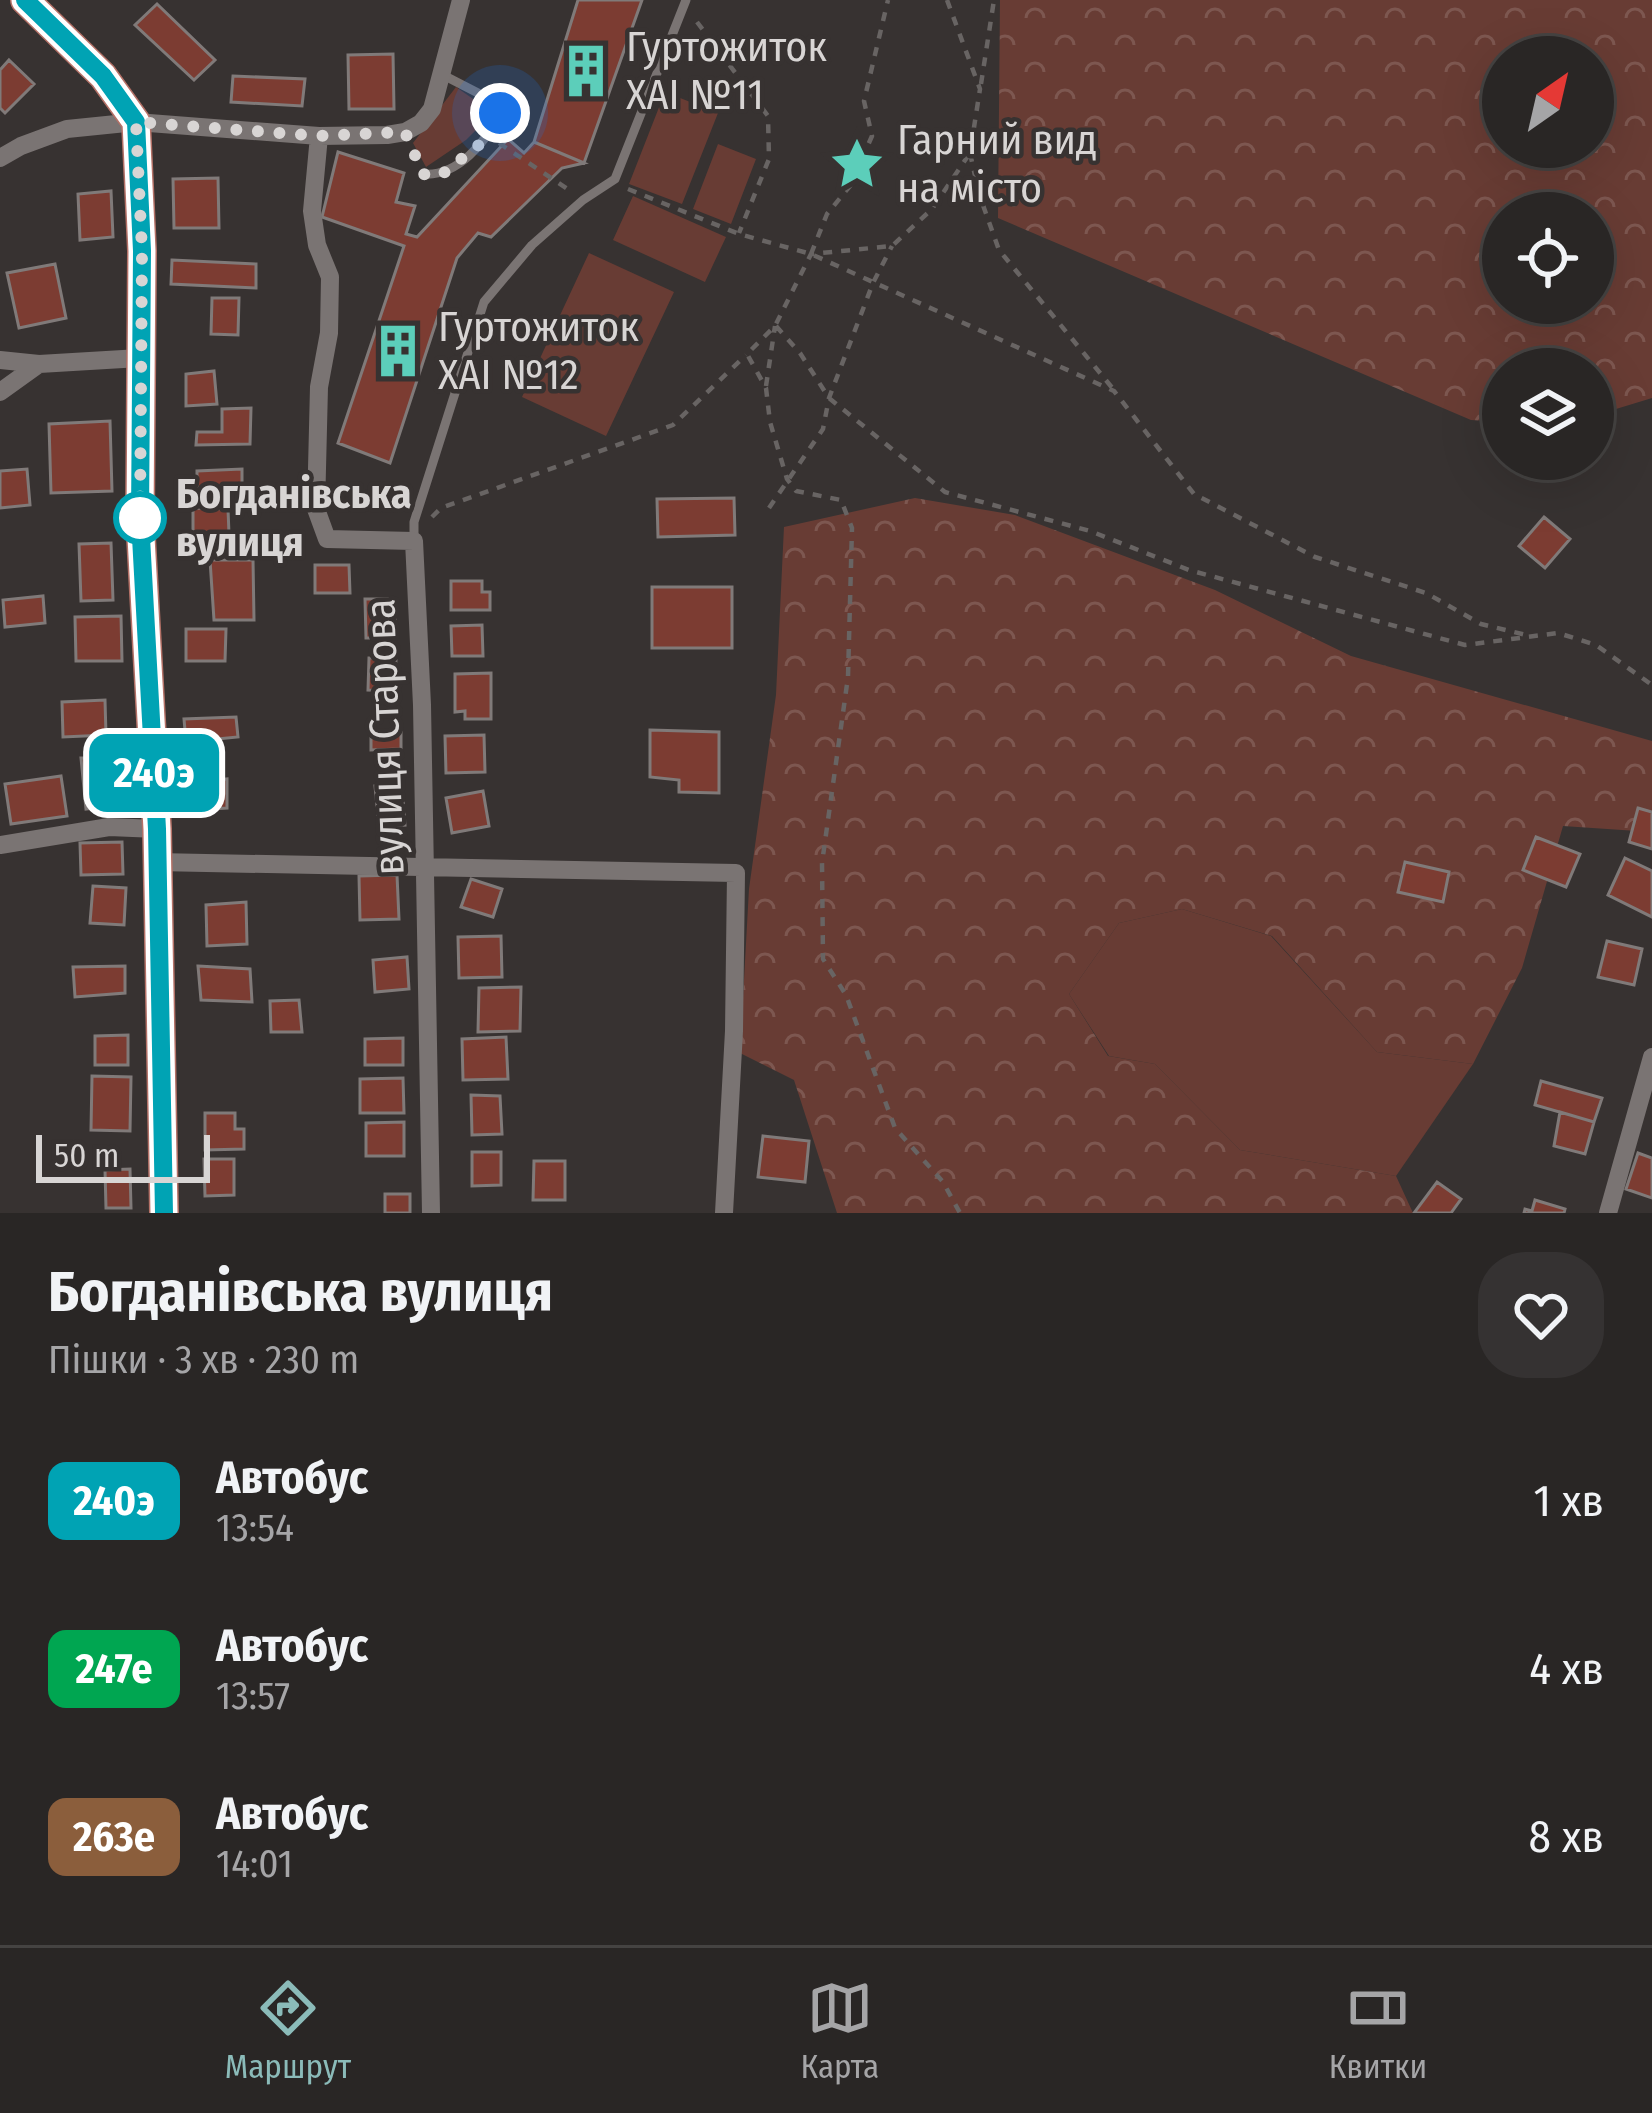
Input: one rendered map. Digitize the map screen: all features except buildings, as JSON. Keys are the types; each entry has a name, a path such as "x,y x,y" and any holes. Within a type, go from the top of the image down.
{"main road":[{"path":"25,0 103,76 136,122 142,251 140,519 157,829 164,1213"}],"street":[{"path":"0,158 68,129 136,122 319,136 405,132 432,110 461,0"},
{"name":"вулиця Старова","path":"319,136 312,211 316,245 330,278 329,333 319,387 319,524 327,539 414,535 430,1213"},
{"path":"0,360 39,364 140,358"},
{"path":"0,392 39,364"},
{"path":"0,844 109,827 157,829"},
{"path":"156,862 736,873 724,1213"},
{"path":"1608,1213 1652,1058"}],"lane":[{"path":"414,535 484,302 532,245 583,200 616,179 684,2"},
{"path":"423,174 440,176 490,136 500,113 478,93 443,75"}],"path":[{"path":"888,0 864,101 872,136 850,186 827,214 775,326 766,388 770,422 787,479 796,491 841,500 852,528 848,677 823,863 823,958 846,995 895,1128 943,1182 960,1213"},
{"path":"947,0 980,89"},
{"path":"994,0 970,153 999,250 1193,494 1315,557 1426,593 1481,624 1526,635"},
{"path":"684,2 768,116 769,159 739,234"},
{"path":"490,136 583,200"},
{"path":"769,508 823,429 829,398 892,246 932,209 970,153"},
{"path":"603,187 619,185 739,234 811,254 1114,391"},
{"path":"811,254 892,246"},
{"path":"414,535 441,508 673,424 775,326"},
{"path":"775,326 800,352 829,398 945,492 1090,531 1190,570 1465,645 1558,633 1596,645 1652,685"},
{"path":"747,354 766,388"}],"green space":[{"path":"1000,0 1652,0 1652,398 1614,410 1614,348 1482,348 1482,421 1471,420 998,218"},
{"path":"456,87 489,110 489,117 466,140 426,167 413,143"},
{"path":"665,92 718,113 682,204 629,184"},
{"path":"718,144 756,159 731,224 693,209"},
{"path":"633,196 726,237 705,282 613,240"},
{"path":"589,253 674,292 606,436 522,397"},
{"path":"915,498 1015,515 1215,590 1351,656 1652,741 1652,832 1563,826 1522,968 1473,1064 1377,1052 1272,936 1182,909 1119,923 1069,994 1108,1056 1155,1064 1240,1150 1396,1176 1413,1213 837,1213 794,1080 740,1053 749,889 776,695 784,527"},
{"path":"1182,909 1271,936 1377,1052 1473,1064 1396,1176 1240,1150 1155,1064 1109,1056 1069,994 1119,923"}],"bus line":[{"name":"240э","path":"25,0 103,76 136,122 142,251 140,519 157,829 164,1213"}],"place":[{"name":"Гуртожиток ХАІ №11","path":"586,71"},
{"name":"Гарний вид на місто","path":"857,164"},
{"name":"Гуртожиток ХАІ №12","path":"398,351"},
{"name":"Богданівська вулиця","path":"140,518"}],"route":[{"path":"140,518 142,251 136,122 319,136 405,132 423,174 440,176 490,136 500,113"}]}
